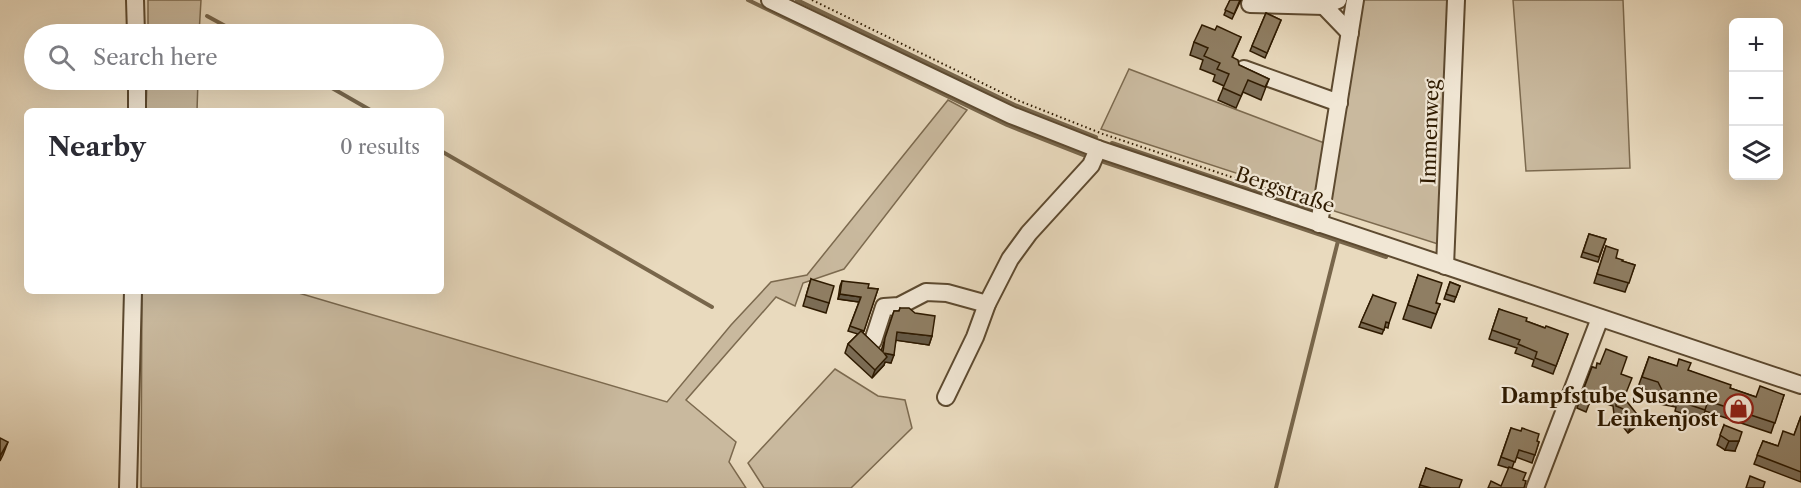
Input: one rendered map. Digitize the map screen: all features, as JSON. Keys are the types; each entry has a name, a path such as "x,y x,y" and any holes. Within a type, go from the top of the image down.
{"street":[{"path":"135,0 136,24"},
{"name":"Bergstraße","path":"770,0 1011,115 1098,149 1320,217 1445,266 1801,385"},
{"path":"1320,217 1355,0"},
{"name":"Immenweg","path":"1445,266 1456,0"},
{"path":"1250,4 1331,3 1350,33"},
{"path":"1243,69 1339,103"},
{"path":"137,90 137,108"},
{"path":"946,398 975,337 987,304 1010,259 1029,233 1091,165 1098,149"},
{"path":"873,341 884,307 899,306 926,292 947,293 987,304"},
{"path":"128,488 133,294"},
{"path":"1535,488 1600,318"}],"path":[{"path":"812,0 1017,100 1103,134 1315,205 1320,217"}],"shaded area":[{"path":"148,0 201,0 200,24 148,24"},
{"path":"1361,0 1451,0 1438,244 1328,209"},
{"path":"1513,0 1623,0 1630,168 1526,171"},
{"path":"1129,69 1327,144 1316,199 1101,129"},
{"path":"147,90 198,90 197,108 146,108"},
{"path":"948,100 967,110 844,269 803,283 795,306 776,297 686,400 736,442 729,462 746,488 141,488 142,294 302,294 667,402 731,325 771,282 807,275"},
{"path":"835,369 878,396 905,400 912,428 851,488 764,488 748,463"}],"building":[{"path":"1230,0 1240,0 1234,14 1225,10"},
{"path":"1266,13 1281,20 1267,53 1252,46"},
{"path":"1202,25 1215,30 1217,26 1241,37 1232,57 1238,60 1239,65 1269,79 1265,87 1248,80 1241,96 1223,88 1229,74 1217,69 1220,63 1204,56 1208,48 1194,42"},
{"path":"1589,234 1606,239 1599,257 1583,252"},
{"path":"1606,246 1618,250 1616,258 1635,265 1629,283 1597,274"},
{"path":"1418,275 1442,283 1436,303 1440,304 1436,314 1408,305"},
{"path":"811,279 834,286 829,303 806,296"},
{"path":"842,281 869,284 868,288 878,289 864,331 850,326 861,297 840,294"},
{"path":"1450,282 1460,286 1456,297 1446,294"},
{"path":"1373,295 1396,303 1384,330 1361,322"},
{"path":"900,308 909,308 915,313 935,316 932,336 897,332 894,355 884,353 887,357 875,370 848,344 861,331 883,352 894,311 899,311"},
{"path":"1499,309 1527,318 1526,321 1545,328 1546,326 1568,334 1556,366 1535,358 1537,352 1518,344 1520,340 1492,330"},
{"path":"1606,349 1627,357 1621,374 1632,378 1624,398 1640,418 1631,426 1622,416 1628,411 1616,406 1616,399 1594,392 1589,404 1579,401 1592,367 1596,368 1597,363 1600,364"},
{"path":"1649,357 1677,366 1679,359 1691,363 1688,370 1731,385 1730,388 1756,397 1760,386 1784,395 1775,423 1708,401 1705,410 1678,401 1679,397 1664,394 1658,382 1642,377"},
{"path":"1801,416 1801,472 1757,455 1763,441 1778,446 1783,431 1794,435"},
{"path":"1724,425 1742,432 1739,441 1729,441 1720,435"},
{"path":"1511,428 1521,431 1522,428 1539,434 1535,455 1519,450 1515,462 1501,457"},
{"path":"0,438 8,442 0,456"},
{"path":"1509,467 1526,473 1523,480 1526,481 1524,488 1488,488 1491,481 1501,486"},
{"path":"1426,468 1462,480 1459,488 1431,488 1420,485"},
{"path":"1750,476 1765,482 1763,488 1746,488"}],"waterway":[{"path":"748,0 1007,125 1083,155"},
{"path":"797,0 1015,105 1096,137"},
{"path":"207,16 222,24"},
{"path":"335,90 367,108"},
{"path":"1112,143 1313,211"},
{"path":"444,153 712,307"},
{"path":"1104,162 1386,257"},
{"path":"1276,488 1338,241"}],"place":[{"name":"Dampfstube Susanne Leinkenjost","path":"1739,408"}]}
